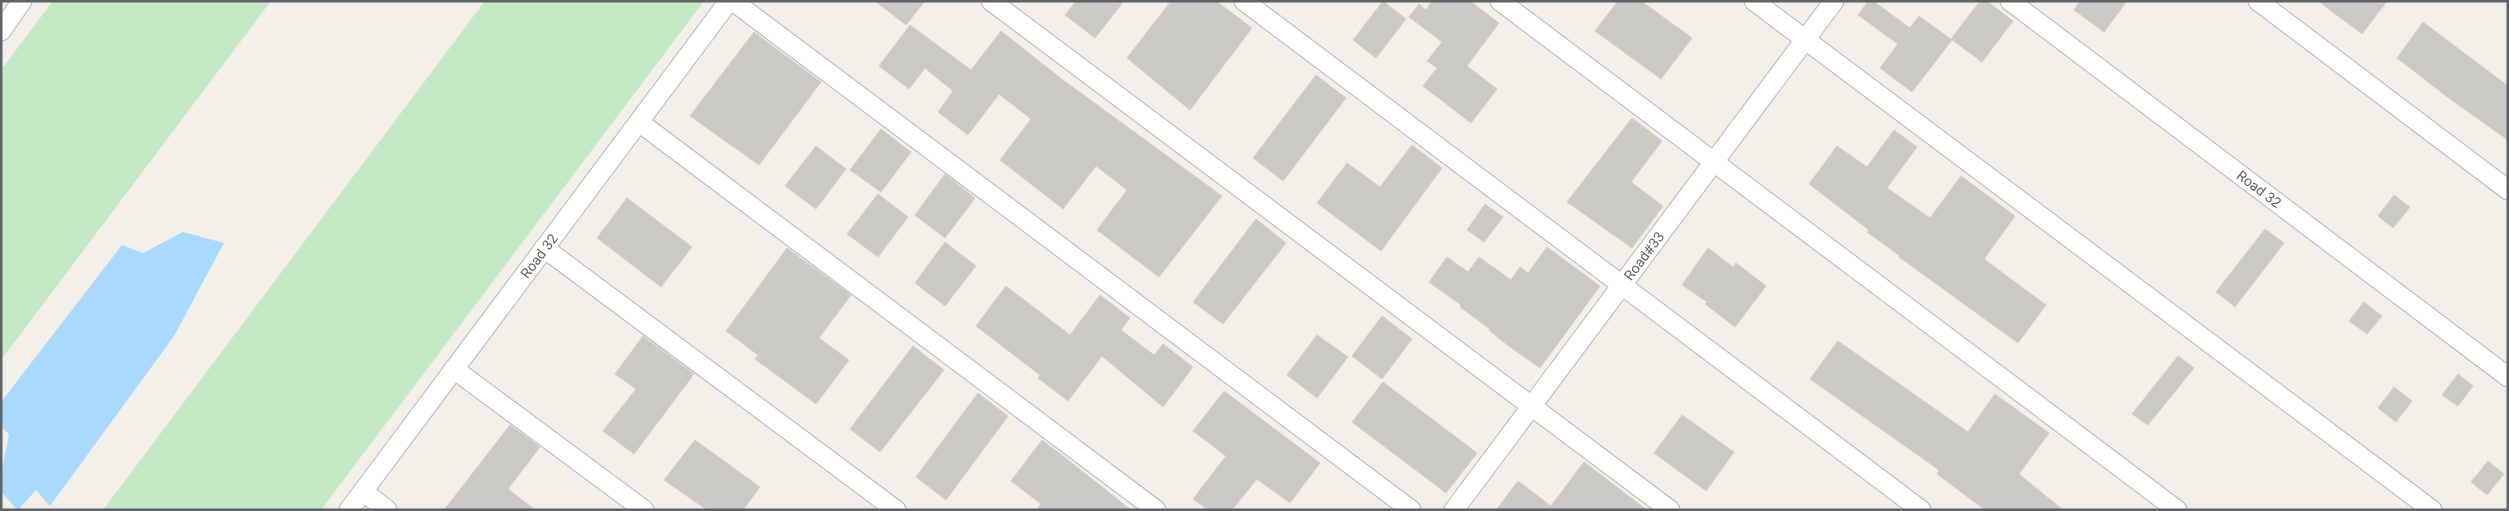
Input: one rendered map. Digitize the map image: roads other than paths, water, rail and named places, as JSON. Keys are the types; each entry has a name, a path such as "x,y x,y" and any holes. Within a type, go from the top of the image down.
{"street":[{"path":"1,31 22,1"},
{"name":"Road 32","path":"349,510 729,1"},
{"path":"733,1 1411,510"},
{"path":"991,1 1670,510"},
{"path":"1244,1 1921,510"},
{"path":"1500,1 2178,510"},
{"path":"1754,1 2432,510"},
{"name":"Road#33","path":"1454,510 1834,1"},
{"name":"Road 32","path":"2010,1 2508,377"},
{"path":"2258,1 2508,190"},
{"path":"639,122 1156,510"},
{"path":"544,248 896,510"},
{"path":"454,369 644,510"},
{"path":"363,491 387,510"}],"water":[{"path":"183,232 224,243 174,336 50,506 36,490 18,510 1,492 1,474 9,434 1,427 1,402 122,245 143,253"}]}
